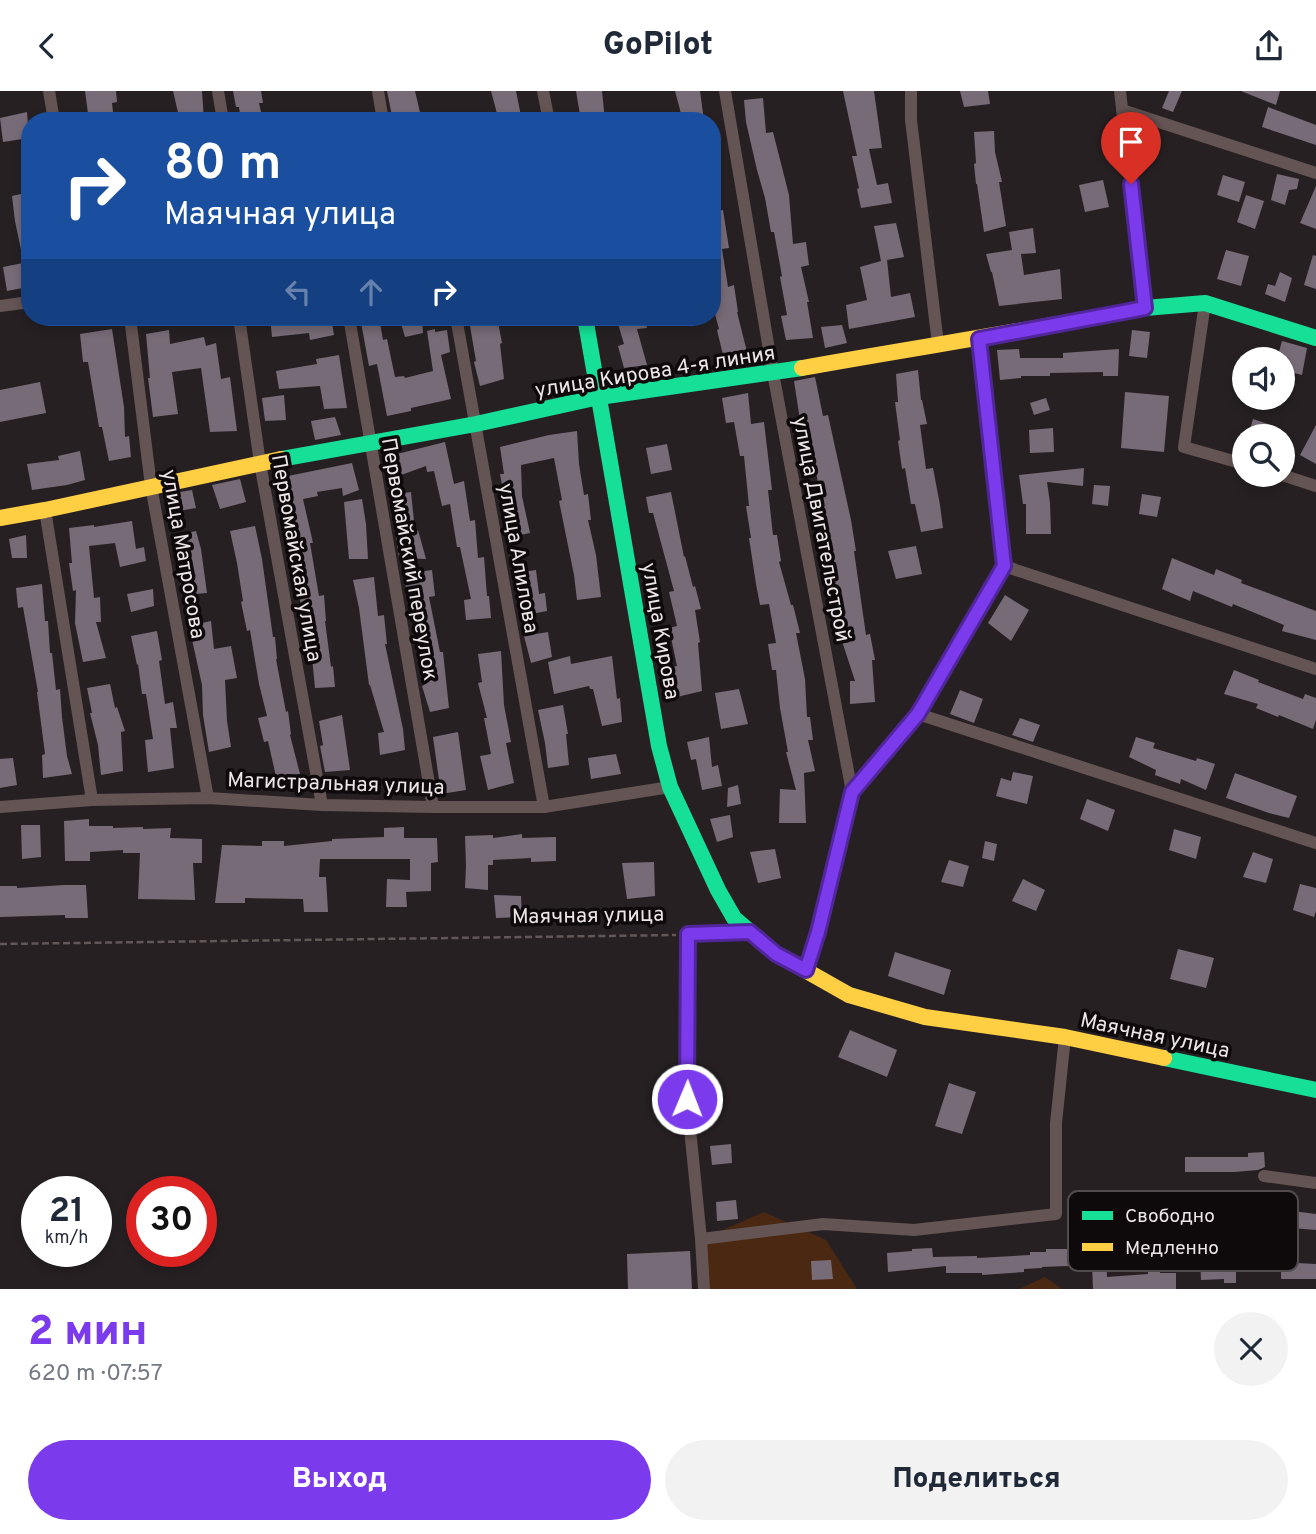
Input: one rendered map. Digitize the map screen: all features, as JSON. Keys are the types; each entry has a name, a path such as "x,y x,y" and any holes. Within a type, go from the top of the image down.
{"street":[{"path":"49,91 52,112"},
{"path":"218,91 222,112"},
{"path":"378,91 382,112"},
{"path":"543,91 547,112"},
{"name":"улица Двигательстрой","path":"725,91 773,373 852,792 818,932 806,970"},
{"path":"911,91 911,120 938,344"},
{"path":"1120,91 1145,308"},
{"path":"1122,110 1316,173"},
{"path":"0,306 21,303"},
{"path":"1205,303 1184,447 1232,461"},
{"name":"улица Кирова 4-я линия","path":"0,517 260,463 476,424 599,397 773,373 1145,308 1205,303 1316,338"},
{"name":"улица Матросова","path":"131,326 151,486 208,798"},
{"name":"Первомайская улица","path":"240,326 260,463 322,805"},
{"name":"Первомайский переулок","path":"351,326 433,807"},
{"name":"улица Алилова","path":"458,326 544,807"},
{"name":"улица Кирова","path":"586,326 659,746 670,787 718,890 734,918 750,932"},
{"path":"852,792 918,714 1004,566 979,339"},
{"path":"1295,479 1316,486"},
{"path":"45,509 92,800"},
{"path":"1004,566 1316,669"},
{"path":"918,714 1316,843"},
{"name":"Магистральная улица","path":"0,807 92,800 208,798 322,805 544,807 670,787"},
{"name":"Маячная улица","path":"688,934 750,932 776,954 849,995 925,1017 1065,1037 1316,1090"},
{"path":"688,934 687,1099 704,1289"},
{"path":"701,1239 823,1224 914,1230 1056,1214 1056,1123 1065,1037"},
{"path":"1264,1176 1316,1183"}],"path":[{"name":"Маячная улица","path":"0,944 688,934"}],"shaded area":[{"path":"764,1212 826,1240 857,1289 702,1289 700,1240"},
{"path":"1045,1277 1062,1289 1019,1289"}],"building":[{"path":"85,91 116,91 117,102 112,103 113,112 88,112"},
{"path":"173,91 202,91 203,112 178,112"},
{"path":"233,91 261,91 261,112 240,112 239,107 236,107"},
{"path":"387,91 415,91 420,112 391,112"},
{"path":"491,91 516,91 520,112 497,112"},
{"path":"576,91 602,91 604,112 580,112"},
{"path":"675,91 700,91 703,112 681,112"},
{"path":"843,91 874,91 882,148 869,149 877,185 888,183 892,203 861,208 852,156 857,156"},
{"path":"960,91 988,91 990,104 964,107"},
{"path":"1169,91 1182,91 1173,112 1162,108"},
{"path":"1241,91 1280,91 1276,105"},
{"path":"763,98 766,133 773,132 789,195 793,244 806,242 809,265 801,267 813,338 786,340 781,316 787,315 780,277 782,276 774,232 771,232 746,122 744,100"},
{"path":"1268,107 1316,125 1316,145 1262,127"},
{"path":"21,113 21,139 3,142 0,118"},
{"path":"994,131 1006,226 984,232 974,164 974,132"},
{"path":"1277,174 1299,179 1297,189 1289,190 1285,205 1271,200"},
{"path":"1223,175 1245,182 1239,202 1217,195"},
{"path":"1103,180 1109,207 1085,212 1079,185"},
{"path":"1316,186 1316,229 1300,223"},
{"path":"21,194 21,250 15,221 12,196"},
{"path":"1246,195 1264,201 1255,229 1237,222"},
{"path":"721,210 729,248 722,249 728,287 734,285 737,312 747,352 723,355 717,330 721,326"},
{"path":"896,223 904,257 887,260 891,297 910,293 915,317 849,329 846,305 867,300 860,267 881,261 874,226"},
{"path":"1033,228 1036,253 1021,254 1024,275 1060,269 1062,299 999,306 986,254 1012,250 1009,232"},
{"path":"1226,250 1249,256 1241,286 1217,279"},
{"path":"1313,255 1316,256 1316,289 1304,285"},
{"path":"21,263 21,288 7,291 3,267"},
{"path":"1280,272 1292,278 1285,302 1265,294 1268,284 1275,286"},
{"path":"842,325 847,343 825,348 821,327"},
{"path":"271,326 332,326 334,335 310,340 309,333 272,337"},
{"path":"362,326 381,326 383,340 387,339 395,377 405,378 433,371 427,331 447,330 450,352 441,355 451,399 387,416 377,364 369,366"},
{"path":"402,326 423,326 423,333 405,337"},
{"path":"470,326 499,326 504,379 480,386 474,362"},
{"path":"619,326 646,326 637,329 647,365 624,368 618,346 624,344"},
{"path":"112,329 124,407 125,437 129,436 131,457 109,461 102,427 99,427 88,362 83,362 80,334"},
{"path":"169,330 170,344 204,337 206,346 216,343 221,379 230,377 237,431 210,432 201,368 172,372 178,414 153,417 146,334"},
{"path":"1132,330 1150,332 1147,358 1129,356"},
{"path":"1282,341 1307,348 1302,375 1295,373 1295,347 1280,347"},
{"path":"1019,349 1020,358 1063,358 1063,353 1119,349 1118,376 1103,376 1103,372 1050,373 1050,376 1021,376 1000,380 997,350"},
{"path":"339,355 347,408 324,409 320,386 279,389 276,371 317,364 316,359"},
{"path":"918,370 927,424 920,425 926,469 933,468 943,528 921,532 915,504 911,504 905,468 902,469 895,402 898,402 896,374"},
{"path":"815,377 823,416 828,415 851,520 866,635 870,634 875,660 872,660 875,702 850,704 850,681 855,681 838,629 832,567 835,566 822,518 812,452 806,453 794,381"},
{"path":"40,382 46,413 0,422 0,390"},
{"path":"1125,392 1169,396 1164,452 1121,448"},
{"path":"748,393 751,424 764,422 772,490 768,490 773,535 777,535 779,562 800,633 796,633 805,679 807,717 810,717 813,740 808,740 815,771 804,773 806,823 779,823 780,789 796,790 786,752 776,670 772,670 768,644 776,643 769,604 760,605 756,584 746,506 749,506 744,456 740,456 734,422 726,423 722,398"},
{"path":"284,395 286,420 265,421 262,398"},
{"path":"1046,398 1050,410 1034,415 1030,403"},
{"path":"335,417 341,435 315,440 311,421"},
{"path":"1253,419 1268,424 1252,424"},
{"path":"1316,425 1316,464 1300,455"},
{"path":"1053,428 1054,452 1030,453 1029,430"},
{"path":"577,431 579,464 584,495 588,494 591,520 588,520 601,597 577,600 554,458 521,465 522,496 530,533 511,537 500,474 504,474 500,447"},
{"path":"445,442 454,484 464,481 470,521 475,520 478,558 484,557 491,618 466,620 464,600 471,599 460,547 457,547 450,504 442,506 434,471 427,472 426,466 390,479 385,457"},
{"path":"667,444 672,470 651,474 646,448"},
{"path":"80,451 85,480 32,490 27,464 59,460 58,456"},
{"path":"352,463 359,490 343,496 342,488 317,492 318,496 303,499 313,543 310,543 319,596 324,595 335,687 315,688 312,657 307,658 298,583 294,584 282,520 292,519 283,477"},
{"path":"1084,468 1083,486 1047,482 1051,534 1026,534 1026,504 1023,504 1019,475"},
{"path":"240,479 246,502 220,509 212,485"},
{"path":"1094,485 1110,486 1108,506 1092,504"},
{"path":"192,490 196,508 173,512 169,494"},
{"path":"411,492 415,531 418,530 426,559 399,558 390,495"},
{"path":"671,492 684,557 701,609 695,610 700,642 702,691 677,697 671,667 677,666 669,628 677,626 669,592 674,591 653,513 649,513 646,497"},
{"path":"1142,494 1161,497 1157,517 1139,514"},
{"path":"362,499 368,559 349,559 344,502"},
{"path":"132,521 136,549 144,547 146,561 120,567 115,543 89,546 94,598 100,597 101,622 96,622 106,658 83,662 75,623 76,590 73,591 69,563 72,563 69,528"},
{"path":"255,526 275,637 276,659 300,774 277,781 268,741 264,742 258,718 267,716 250,630 247,631 241,602 243,601 230,531"},
{"path":"196,531 207,593 182,595 171,536"},
{"path":"26,535 27,558 12,558 9,539"},
{"path":"916,546 922,574 896,579 888,551"},
{"path":"1172,558 1214,575 1216,569 1242,580 1241,583 1316,611 1316,640 1282,631 1284,625 1233,604 1232,607 1193,591 1190,601 1162,589"},
{"path":"432,570 435,596 429,597 440,652 443,652 449,708 430,712 422,686 422,658 403,574"},
{"path":"536,570 539,594 545,593 547,611 526,615 516,573"},
{"path":"374,577 378,616 384,615 385,644 405,750 380,755 378,733 384,732 369,685 353,580"},
{"path":"42,584 50,653 56,690 60,689 67,756 72,774 43,778 42,755 45,754 38,692 23,607 18,608 16,588"},
{"path":"153,589 154,606 131,612 127,594"},
{"path":"1005,595 1029,610 1011,641 988,623"},
{"path":"211,621 214,649 231,646 237,678 225,680 231,747 209,752 203,715 202,685 189,626"},
{"path":"157,631 165,704 173,702 177,728 170,728 174,768 148,772 145,740 153,739 146,694 142,694 131,636"},
{"path":"548,632 552,657 531,663 524,636"},
{"path":"501,651 504,705 511,742 506,743 514,783 488,790 480,756 491,754 484,718 487,718 478,683 482,682 478,654"},
{"path":"570,656 571,664 612,656 622,722 602,726 593,689 589,686 554,694 548,662"},
{"path":"1234,670 1303,699 1305,694 1316,698 1316,720 1313,729 1256,708 1258,704 1224,694"},
{"path":"110,684 115,708 117,707 125,731 121,732 123,771 101,775 87,688"},
{"path":"739,689 748,724 721,729 715,693"},
{"path":"960,690 983,699 974,723 950,714"},
{"path":"563,705 569,765 548,768 538,710"},
{"path":"342,715 350,770 325,772 319,721"},
{"path":"1020,718 1040,725 1033,742 1012,735"},
{"path":"458,732 466,790 441,794 433,737"},
{"path":"709,737 712,767 718,765 722,786 702,790 696,759 691,760 687,742"},
{"path":"1136,737 1155,743 1153,748 1215,764 1206,790 1181,779 1180,784 1155,775 1156,770 1129,757"},
{"path":"616,754 621,774 591,779 588,758"},
{"path":"13,758 17,785 0,788 0,759"},
{"path":"1013,772 1033,776 1027,804 996,796 1001,778 1011,781"},
{"path":"1235,773 1297,796 1289,818 1226,798"},
{"path":"738,785 741,804 727,807 728,788"},
{"path":"1087,799 1115,810 1108,831 1080,819"},
{"path":"730,815 733,837 717,842 710,819"},
{"path":"89,819 89,826 171,828 170,838 202,839 202,863 193,863 195,900 138,899 140,853 123,853 123,850 90,852 90,861 65,861 64,821"},
{"path":"21,825 40,825 41,857 22,859"},
{"path":"404,827 404,838 437,838 438,862 431,863 431,891 406,892 407,907 386,907 387,879 410,880 410,859 320,859 319,877 326,877 328,912 304,912 303,899 245,898 245,903 215,903 222,845 262,846 262,841 284,841 284,846 332,839 384,837 384,828"},
{"path":"1174,829 1201,837 1196,859 1169,850"},
{"path":"522,834 522,838 556,837 556,861 531,862 531,858 493,860 493,865 488,865 488,890 465,888 465,836 493,835 493,838"},
{"path":"985,841 997,844 994,861 982,858"},
{"path":"775,849 781,878 758,883 750,852"},
{"path":"1253,852 1273,859 1266,883 1243,877"},
{"path":"949,860 969,866 963,887 941,882"},
{"path":"654,862 655,896 627,899 622,863"},
{"path":"1023,879 1045,890 1036,911 1012,901"},
{"path":"1300,884 1316,888 1314,917 1293,910"},
{"path":"86,885 88,918 65,918 65,915 0,917 0,886 17,888"},
{"path":"494,895 521,896 522,917 496,918"},
{"path":"1178,949 1214,958 1206,988 1170,979"},
{"path":"895,952 951,970 944,995 888,976"},
{"path":"850,1030 897,1050 887,1077 838,1057"},
{"path":"949,1083 976,1092 962,1134 935,1126"},
{"path":"731,1144 732,1163 712,1165 710,1146"},
{"path":"1264,1152 1265,1167 1258,1170 1185,1172 1185,1157 1248,1157 1248,1153"},
{"path":"736,1200 738,1219 717,1221 716,1202"},
{"path":"1298,1212 1316,1214 1316,1230 1298,1228"},
{"path":"932,1248 933,1257 977,1258 1030,1255 1030,1252 1046,1252 1046,1249 1068,1249 1068,1266 982,1275 946,1273 946,1266 888,1272 887,1253 912,1249"},
{"path":"690,1251 692,1289 628,1289 627,1254"},
{"path":"831,1260 833,1279 812,1280 811,1261"},
{"path":"1298,1263 1316,1264 1316,1279 1281,1279 1281,1271 1298,1271"},
{"path":"1092,1271 1107,1271 1107,1277 1148,1274 1148,1271 1176,1273 1176,1289 1093,1289"},
{"path":"1201,1271 1236,1271 1236,1283 1224,1283 1224,1279 1201,1280"}],"traffic: fast":[{"path":"1101,316 1145,308 1205,303 1316,338"},
{"path":"587,326 659,746 670,787 734,918 776,954 789,961"},
{"path":"281,459 476,424 599,397 802,368"},
{"path":"1164,1058 1316,1090"}],"traffic: slow":[{"path":"802,368 1101,316"},
{"path":"0,518 281,459"},
{"path":"789,961 849,995 925,1017 1065,1037 1164,1058"}],"route":[{"path":"687,1099 688,934 750,932 776,954 806,970 818,932 852,792 918,714 1004,566 979,339 1145,308 1131,184"}]}
